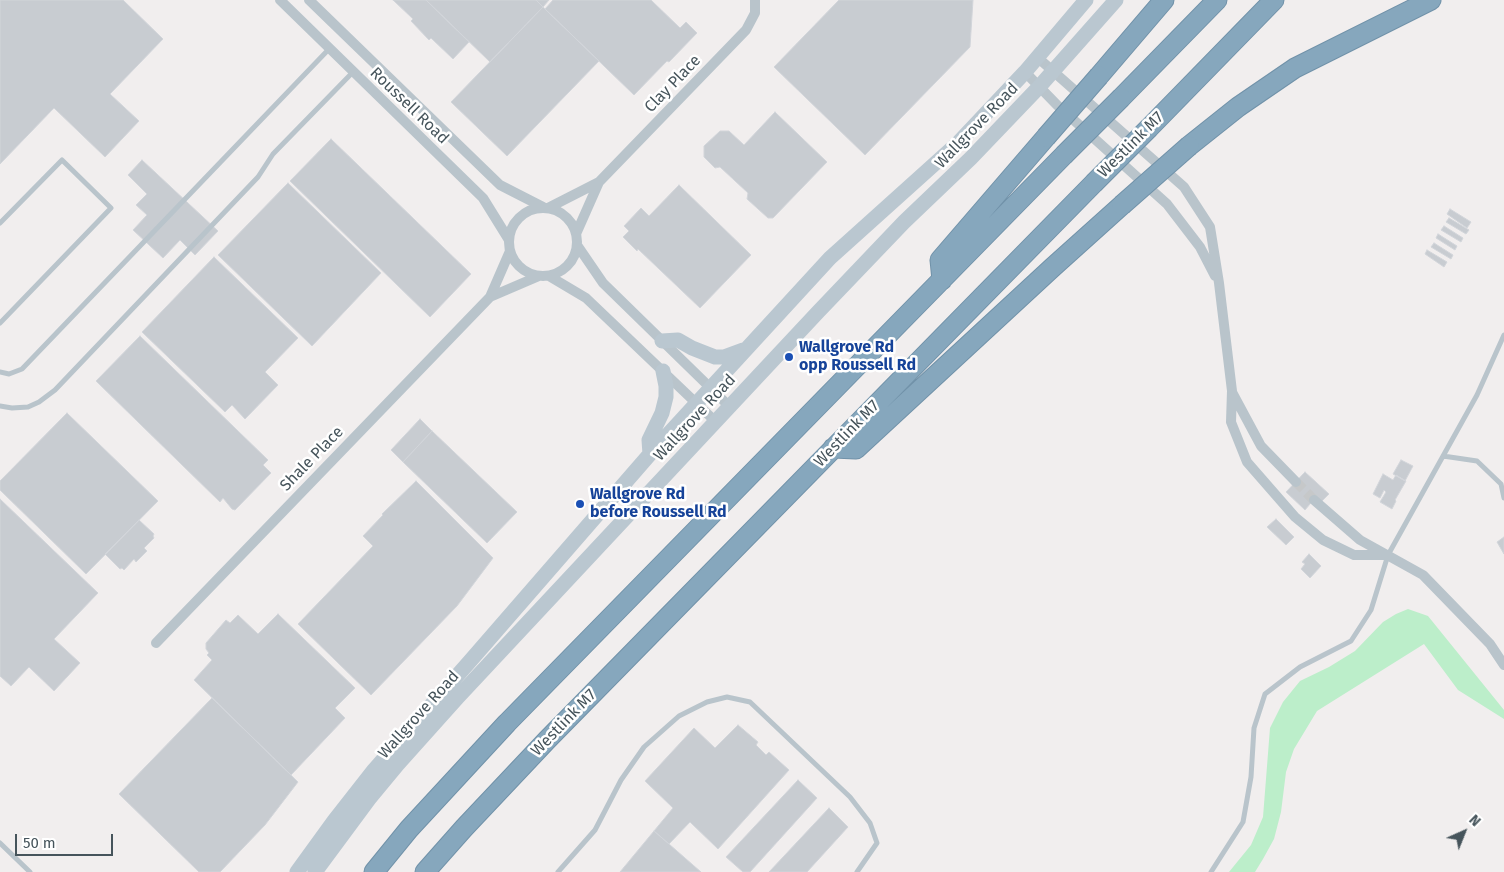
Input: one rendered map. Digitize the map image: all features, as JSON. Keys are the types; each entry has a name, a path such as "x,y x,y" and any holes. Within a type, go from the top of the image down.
{"highway":[{"path":"942,280 940,260 1164,0"},
{"path":"374,872 409,829 501,730 1217,0"},
{"name":"Westlink M7","path":"425,872 547,740 1274,0"},
{"path":"833,448 856,449 1052,267 1189,146 1238,106 1295,68 1429,1"}],"main road":[{"name":"Wallgrove Road","path":"297,872 334,820 374,770 696,403 846,242 915,183 959,142 1025,72 1086,0"},
{"name":"Wallgrove Road","path":"315,872 342,834 398,764 477,676 841,287 904,222 971,158 1039,87 1116,0"},
{"path":"662,341 678,340 715,357 724,357 746,349"},
{"path":"650,454 649,440 662,413 666,397 663,371"}],"street":[{"name":"Roussell Road","path":"280,0 483,198 509,245"},
{"name":"Roussell Road","path":"308,0 500,185 546,208"},
{"name":"Clay Place","path":"546,208 599,182 746,30 755,13 755,0"},
{"path":"1037,57 1184,187 1210,227 1232,391 1231,422 1247,462 1295,517 1323,540 1354,555 1388,555"},
{"path":"1025,72 1056,105 1166,204 1200,247 1219,284"},
{"name":"Clay Place","path":"576,234 599,182"},
{"path":"544,276 558,273 571,262 577,245 576,234 566,216 558,211 535,208 519,217 514,223 509,245 514,260 520,268 529,273 544,276 586,298 716,422"},
{"name":"Shale Place","path":"156,643 490,297 509,245"},
{"path":"577,245 603,283 730,407"},
{"name":"Shale Place","path":"490,297 544,276"},
{"path":"1232,391 1262,446 1296,482"},
{"path":"1314,500 1360,540 1424,575 1490,644 1504,665"}],"lane":[{"path":"0,372 10,374 22,369 329,49"},
{"path":"0,406 12,408 28,407 39,402 54,390 258,176 273,154 352,72"},
{"path":"0,223 62,160 111,208 0,323"},
{"path":"1211,872 1243,822 1252,777 1254,728 1265,694 1300,667 1351,641 1371,610 1388,555 1477,395 1504,335"},
{"path":"1443,456 1477,461 1501,484 1504,498"},
{"path":"558,872 594,830 621,780 644,747 679,716 707,702 726,697 750,702 850,797 870,823 876,843 857,872"},
{"path":"0,843 30,872"}],"green space":[{"path":"1408,609 1428,616 1504,710 1504,719 1458,690 1424,644 1317,711 1294,749 1286,772 1281,812 1274,839 1255,872 1229,872 1251,845 1263,817 1270,728 1283,702 1300,681 1329,667 1355,651 1383,622"}],"building":[{"path":"0,0 123,0 163,39 110,94 139,121 105,157 54,108 0,164"},
{"path":"393,0 426,0 469,42 453,59 431,38 429,40 411,21 413,19"},
{"path":"426,0 536,0 543,7 490,62"},
{"path":"536,0 549,0 543,7"},
{"path":"553,0 651,0 680,28 686,22 697,33 634,95 545,9"},
{"path":"839,0 973,0 970,47 865,155 774,67"},
{"path":"543,7 599,61 507,156 451,102"},
{"path":"775,112 827,162 773,218 768,218 747,199 748,193 720,167 715,168 704,157 704,146 720,131 729,131 744,145"},
{"path":"331,139 471,274 430,317 290,181"},
{"path":"142,160 218,231 195,255 180,240 163,258 133,230 147,215 136,205 147,194 128,175"},
{"path":"288,183 381,273 312,346 218,255"},
{"path":"679,185 751,255 700,308 623,237 629,231 624,226 641,208 649,216"},
{"path":"1450,209 1471,222 1467,228 1447,214"},
{"path":"1449,218 1469,230 1466,234 1446,222"},
{"path":"1444,226 1463,238 1461,242 1441,230"},
{"path":"1438,234 1457,246 1455,250 1436,238"},
{"path":"1434,243 1453,255 1451,259 1431,247"},
{"path":"1427,250 1447,262 1444,267 1425,254"},
{"path":"214,257 298,338 265,372 278,385 245,419 232,405 225,412 142,332"},
{"path":"140,336 268,460 263,465 271,473 235,510 223,498 220,502 96,381"},
{"path":"67,413 158,501 86,574 0,490 0,481"},
{"path":"420,419 432,431 403,462 391,450"},
{"path":"432,431 517,512 487,543 403,462"},
{"path":"1401,460 1413,466 1405,481 1393,474"},
{"path":"1305,472 1329,494 1320,503 1315,498 1305,510 1286,492"},
{"path":"1383,474 1393,480 1396,475 1406,481 1392,509 1380,502 1386,492 1384,490 1380,498 1373,494"},
{"path":"416,481 493,558 457,606 371,695 298,624 373,546 363,536 382,514"},
{"path":"0,499 98,593 54,639 80,663 54,691 29,667 11,686 0,676"},
{"path":"1276,519 1294,537 1286,545 1267,527"},
{"path":"139,520 154,534 154,538 144,548 147,551 136,562 134,559 124,570 120,569 105,554"},
{"path":"1504,537 1504,554 1497,542"},
{"path":"1309,554 1321,566 1310,578 1301,569 1305,564 1302,562"},
{"path":"278,614 355,688 335,708 345,718 291,775 194,680 212,660 207,655 209,653 206,649 206,643 226,620 230,623 238,615 258,634"},
{"path":"212,698 298,782 265,825 220,872 199,872 119,794"},
{"path":"738,725 758,742 756,745 766,755 769,752 789,770 718,849 690,822 669,844 654,831 673,808 645,781 694,728 715,748"},
{"path":"798,780 817,798 750,872 743,872 726,857"},
{"path":"829,808 848,827 807,872 769,872"},
{"path":"654,831 669,844 701,872 620,872"}],"tunnel":[{"path":"1296,482 1314,500"}],"place":[{"name":"Wallgrove Rd opp Roussell Rd","path":"789,357"},
{"name":"Wallgrove Rd before Roussell Rd","path":"580,504"}]}
